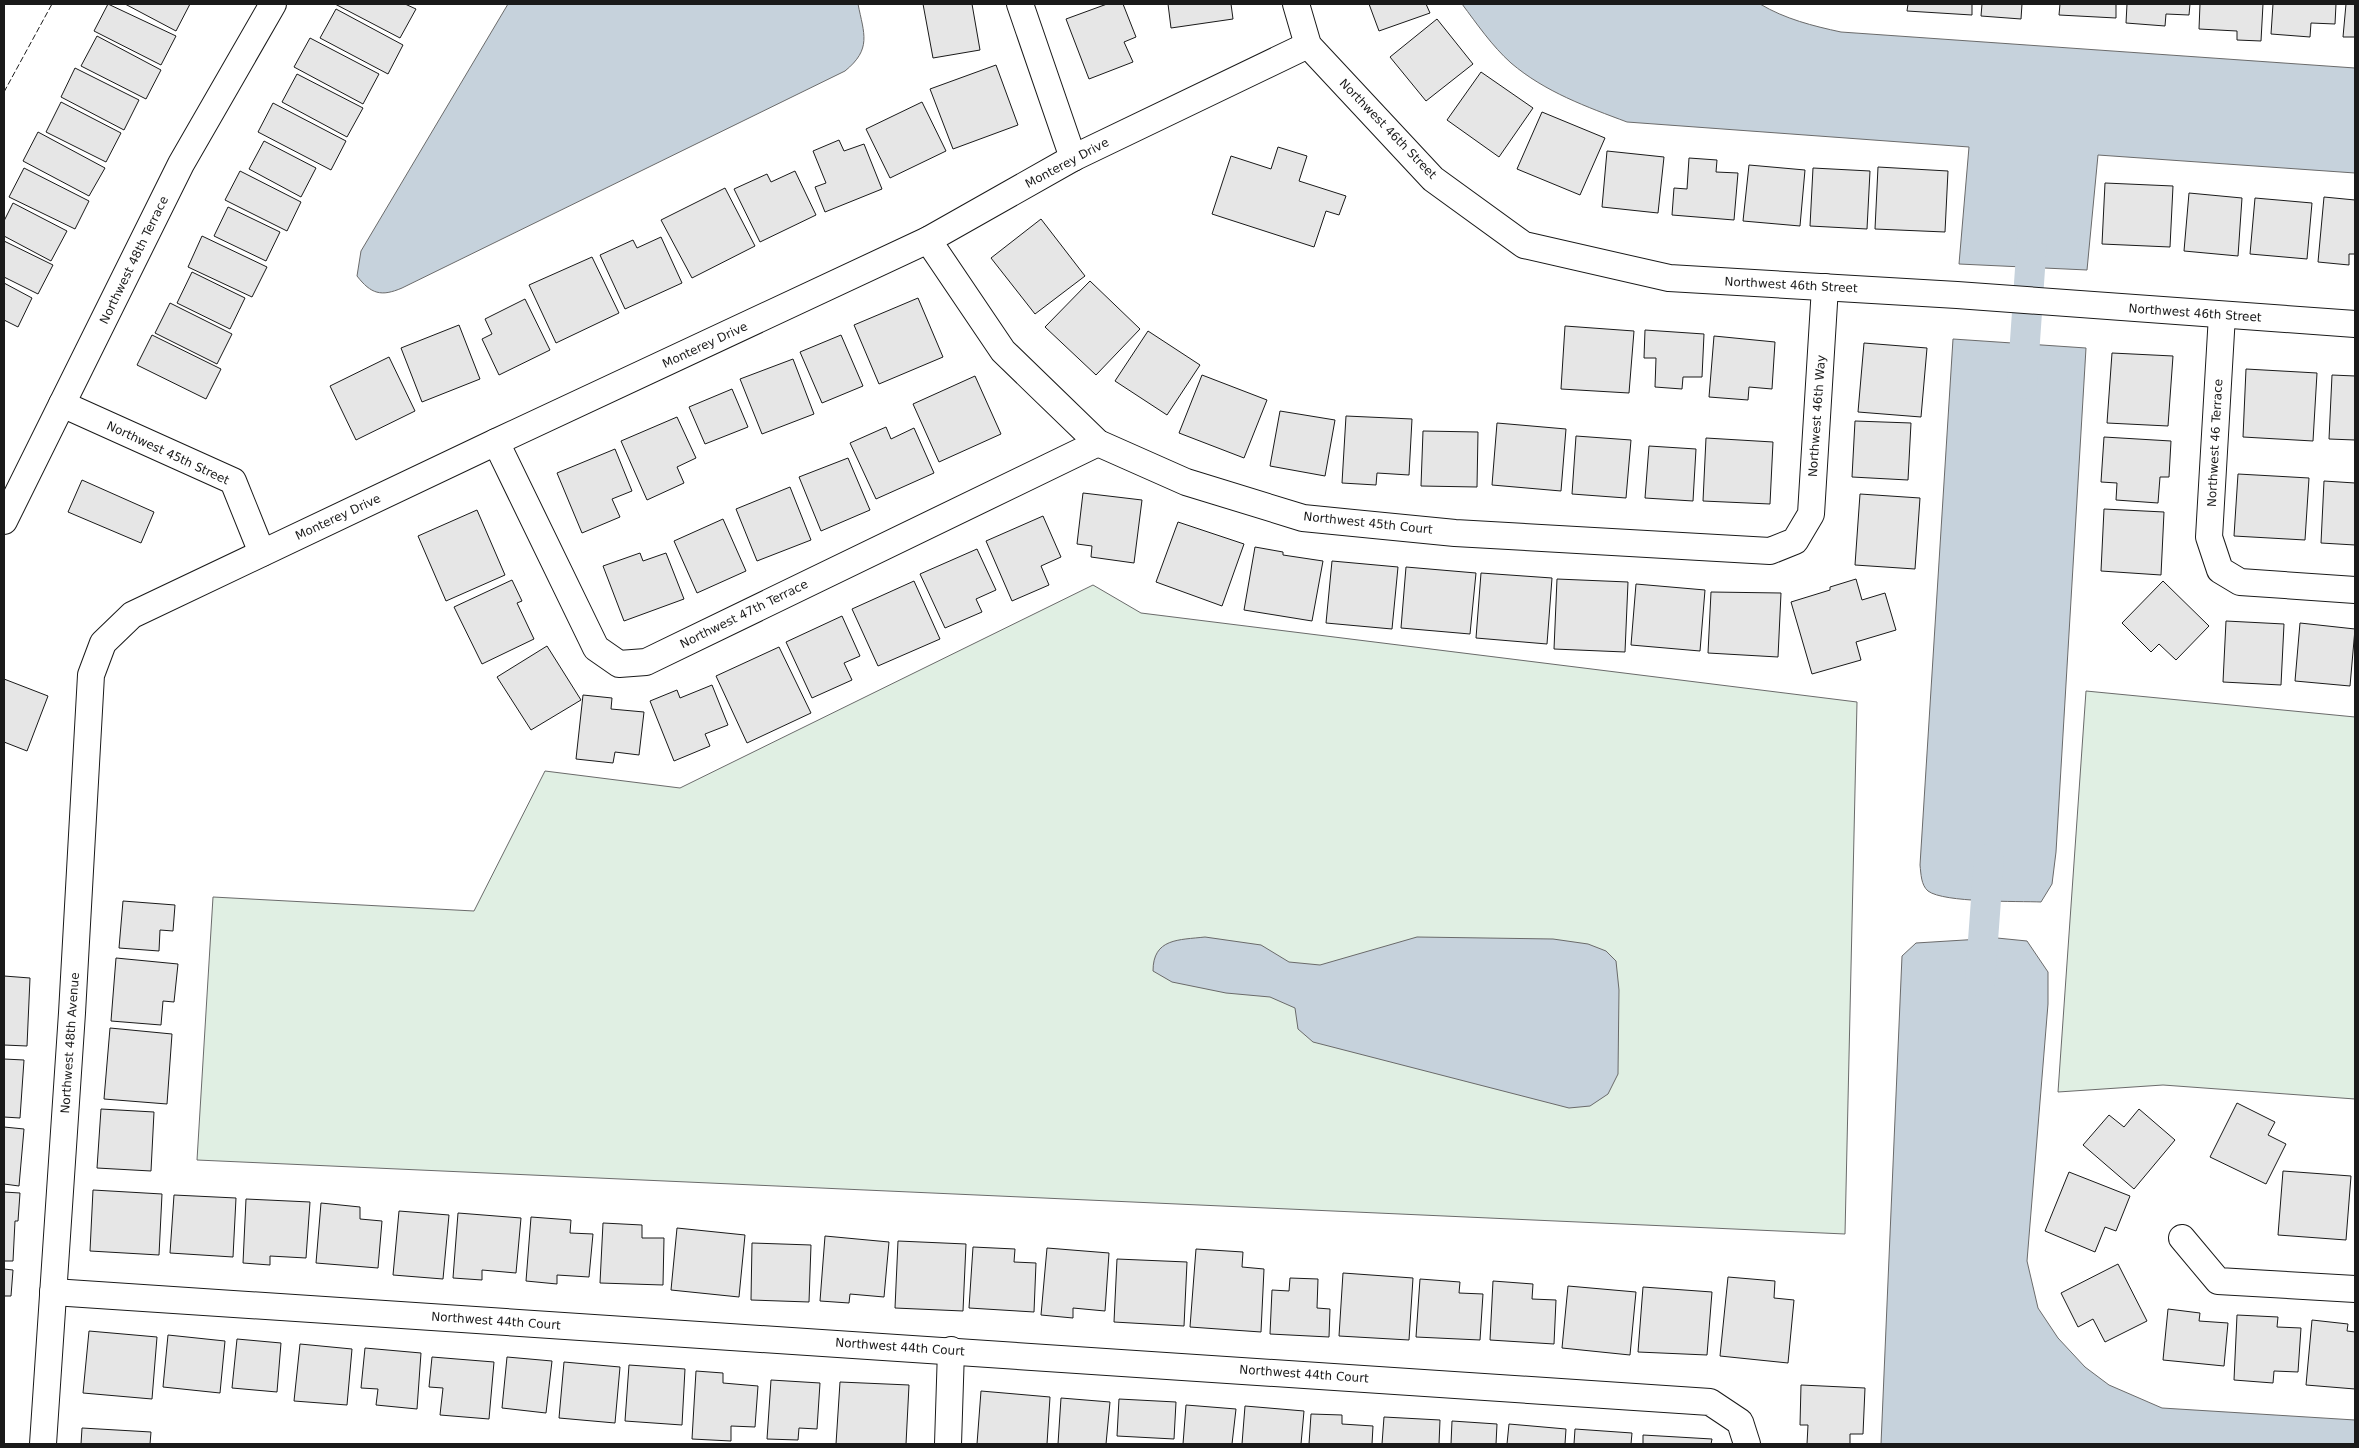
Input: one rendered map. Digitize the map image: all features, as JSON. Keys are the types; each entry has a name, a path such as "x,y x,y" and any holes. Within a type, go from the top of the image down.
{"street":[{"name":"Northwest 48th Terrace","path":"4,521 181,164 273,4"},
{"path":"1020,4 1073,158"},
{"path":"1296,4 1308,45"},
{"name":"Monterey Drive","path":"103,643 132,615 928,240 1073,158 1308,45"},
{"name":"Northwest 46th Street","path":"1308,45 1433,178 1524,245 1669,278 1957,295 2355,324"},
{"name":"Northwest 45th Court","path":"928,240 1003,351 1098,442 1186,482 1303,518 1455,532 1770,551 1794,541"},
{"name":"Northwest 46th Way","path":"1794,541 1811,514 1825,287"},
{"name":"Northwest 46 Terrace","path":"2222,315 2209,537 2220,570 2240,582 2355,590"},
{"name":"Northwest 45th Street","path":"62,404 233,481 262,553"},
{"name":"Northwest 47th Terrace","path":"496,442 596,648 619,664 646,662 1098,442"},
{"name":"Northwest 48th Avenue","path":"43,1444 72,1013 91,676 103,643"},
{"path":"2182,1238 2218,1281 2355,1289"},
{"name":"Northwest 44th Court","path":"53,1292 951,1350 1710,1402 1744,1433"},
{"path":"948,1444 951,1350"}],"green space":[{"path":"1093,585 1141,613 1857,702 1845,1234 197,1160 213,897 474,911 545,771 680,788"},
{"path":"2086,691 2355,717 2355,1099 2163,1085 2058,1092"}],"shaded area":[{"path":"508,4 858,4 864,40 863,48 859,55 854,63 845,71 402,288 382,293 372,290 357,276 361,251"},
{"path":"1462,4 1760,4 1789,18 1841,32 2355,68 2355,173 2098,155 2087,270 1959,264 1969,147 1627,122 1567,98 1524,73 1497,49"},
{"path":"1953,339 2086,348 2056,852 2052,884 2041,902 1949,898 1928,891 1921,876 1920,865"},
{"path":"1205,937 1261,945 1289,962 1320,965 1417,937 1553,939 1588,944 1606,951 1616,961 1619,990 1618,1074 1608,1094 1590,1106 1569,1108 1313,1042 1298,1029 1295,1008 1270,997 1226,993 1172,982 1153,971 1157,952 1169,943 1177,940"},
{"path":"1997,938 2027,941 2048,972 2048,1004 2027,1261 2038,1308 2058,1338 2085,1367 2109,1385 2162,1408 2355,1420 2355,1444 1881,1444 1902,956 1916,943"}],"building":[{"path":"108,4 176,36 161,65 94,31"},
{"path":"125,4 190,4 176,31"},
{"path":"335,4 405,4 416,9 400,38"},
{"path":"923,4 972,4 980,50 933,58"},
{"path":"1107,4 1123,4 1136,37 1124,42 1133,62 1089,79 1066,19"},
{"path":"1168,4 1231,4 1233,19 1171,28"},
{"path":"1369,4 1426,4 1430,13 1379,31"},
{"path":"1908,4 1972,4 1972,15 1907,11"},
{"path":"1982,4 2022,4 2021,19 1981,16"},
{"path":"2060,4 2116,4 2116,18 2059,15"},
{"path":"2127,4 2190,4 2189,15 2166,14 2165,26 2126,23"},
{"path":"2200,4 2263,4 2261,41 2237,40 2237,31 2199,29"},
{"path":"2273,4 2336,4 2335,24 2311,23 2310,37 2271,34"},
{"path":"2346,4 2355,4 2355,37 2343,37"},
{"path":"336,9 403,45 388,74 320,38"},
{"path":"1437,19 1473,64 1426,101 1390,57"},
{"path":"97,36 161,70 146,99 81,66"},
{"path":"310,38 379,74 363,104 294,67"},
{"path":"996,65 1018,125 953,149 930,89"},
{"path":"75,68 139,100 124,130 61,97"},
{"path":"1481,72 1533,108 1499,157 1447,120"},
{"path":"297,74 363,108 347,137 282,102"},
{"path":"61,102 121,133 106,162 46,132"},
{"path":"922,102 946,151 890,178 866,129"},
{"path":"273,103 346,141 331,170 258,132"},
{"path":"1542,112 1605,138 1580,195 1517,169"},
{"path":"38,132 105,168 89,196 23,161"},
{"path":"839,140 844,151 864,144 882,189 825,212 815,187 826,183 813,151"},
{"path":"264,141 316,168 301,197 249,169"},
{"path":"1278,147 1307,156 1299,181 1346,196 1339,215 1326,211 1314,247 1212,214 1231,156 1271,169"},
{"path":"1607,151 1664,157 1658,213 1602,207"},
{"path":"1689,158 1717,160 1716,172 1738,173 1734,220 1672,215 1674,188 1687,189"},
{"path":"1749,165 1805,170 1800,226 1743,221"},
{"path":"1878,167 1948,171 1945,232 1875,229"},
{"path":"24,168 89,201 75,229 9,197"},
{"path":"1813,168 1870,171 1867,229 1810,226"},
{"path":"240,171 301,202 287,231 225,200"},
{"path":"795,171 816,215 760,242 734,189 767,174 771,182"},
{"path":"2105,183 2173,186 2170,247 2102,244"},
{"path":"725,188 755,246 692,278 661,220"},
{"path":"2189,193 2242,198 2238,256 2184,251"},
{"path":"2324,197 2355,200 2355,254 2349,254 2349,265 2318,262"},
{"path":"2255,198 2312,203 2307,259 2250,254"},
{"path":"13,203 67,231 51,261 4,236 4,221"},
{"path":"228,207 280,232 266,261 214,236"},
{"path":"1041,219 1085,276 1035,314 991,258"},
{"path":"202,236 267,267 252,297 188,267"},
{"path":"661,237 682,283 625,309 600,255 633,240 637,248"},
{"path":"4,241 53,265 38,294 4,277"},
{"path":"592,257 619,313 556,343 529,285"},
{"path":"192,272 245,298 230,329 177,303"},
{"path":"1090,281 1140,329 1096,375 1045,327"},
{"path":"4,283 32,298 18,327 4,320"},
{"path":"918,298 943,357 879,384 854,325"},
{"path":"525,299 550,350 499,375 482,339 492,334 485,319"},
{"path":"170,303 232,334 217,364 155,333"},
{"path":"459,325 480,379 422,402 401,348"},
{"path":"1565,326 1634,331 1629,393 1561,389"},
{"path":"1645,330 1704,334 1702,377 1683,377 1682,389 1655,387 1656,358 1644,358"},
{"path":"1148,331 1200,365 1167,415 1115,381"},
{"path":"152,335 221,369 206,399 137,365"},
{"path":"841,335 863,386 822,403 800,352"},
{"path":"1714,336 1775,342 1772,389 1749,387 1748,400 1709,397"},
{"path":"1864,343 1927,348 1921,417 1858,412"},
{"path":"2112,353 2173,356 2168,426 2107,423"},
{"path":"389,357 415,411 356,440 330,386"},
{"path":"793,359 814,414 762,434 740,379"},
{"path":"2246,369 2317,373 2313,441 2243,437"},
{"path":"1202,375 1267,400 1244,458 1179,433"},
{"path":"2332,375 2355,376 2355,440 2329,439"},
{"path":"975,376 1001,434 939,462 913,404"},
{"path":"732,389 748,427 705,444 689,407"},
{"path":"1280,411 1335,420 1325,476 1270,466"},
{"path":"1346,416 1412,419 1409,475 1377,473 1376,485 1342,483"},
{"path":"677,417 696,458 677,467 684,483 647,500 621,441"},
{"path":"1855,421 1911,423 1908,480 1852,477"},
{"path":"1497,423 1566,429 1561,491 1492,485"},
{"path":"886,427 891,439 914,428 934,473 876,499 850,443"},
{"path":"1423,431 1478,432 1477,487 1421,486"},
{"path":"1576,436 1631,440 1626,498 1572,494"},
{"path":"2104,437 2171,441 2169,477 2160,477 2158,503 2116,500 2117,483 2101,482"},
{"path":"1706,438 1773,442 1770,504 1703,501"},
{"path":"1649,446 1696,449 1693,501 1645,498"},
{"path":"615,449 632,491 612,499 620,517 582,533 557,473"},
{"path":"848,458 870,510 821,531 799,477"},
{"path":"2238,474 2309,478 2305,540 2234,536"},
{"path":"82,480 154,512 141,543 68,512"},
{"path":"2324,481 2355,483 2355,545 2321,543"},
{"path":"790,487 811,540 757,561 736,509"},
{"path":"1083,493 1142,500 1134,563 1091,557 1092,546 1077,544"},
{"path":"1860,494 1920,498 1915,569 1855,565"},
{"path":"2104,509 2164,512 2161,575 2101,571"},
{"path":"477,510 505,575 446,601 418,536"},
{"path":"1043,516 1061,557 1041,566 1049,585 1012,601 986,541"},
{"path":"723,519 746,571 697,593 674,541"},
{"path":"1178,522 1244,544 1222,606 1156,582"},
{"path":"1255,547 1283,552 1283,555 1323,561 1312,621 1244,610"},
{"path":"977,549 996,590 976,599 982,612 945,628 920,574"},
{"path":"640,553 643,561 666,553 684,599 624,621 603,566"},
{"path":"1332,561 1398,567 1392,629 1326,623"},
{"path":"1406,567 1476,573 1470,634 1401,628"},
{"path":"1481,573 1552,578 1547,644 1476,638"},
{"path":"1557,579 1628,582 1625,652 1554,649"},
{"path":"1856,579 1862,600 1885,593 1896,630 1856,642 1861,660 1812,674 1791,602 1830,590 1830,587"},
{"path":"512,580 522,601 517,603 534,639 482,664 454,607"},
{"path":"914,581 940,639 878,666 852,609"},
{"path":"2163,581 2209,626 2176,660 2159,644 2151,652 2122,623"},
{"path":"1636,584 1705,590 1700,651 1631,645"},
{"path":"1711,592 1781,593 1778,657 1708,653"},
{"path":"842,616 860,656 844,663 852,680 812,698 786,642"},
{"path":"2226,621 2284,624 2281,685 2223,682"},
{"path":"2300,623 2355,629 2350,686 2295,681"},
{"path":"547,646 581,700 531,730 497,677"},
{"path":"779,647 811,713 747,743 716,676"},
{"path":"4,679 48,696 27,751 4,742"},
{"path":"712,685 728,725 705,734 710,746 674,761 650,701 677,690 680,698"},
{"path":"583,695 612,698 611,709 644,712 639,755 615,752 613,763 576,759"},
{"path":"123,901 175,905 173,931 160,930 159,951 119,948"},
{"path":"116,958 178,964 174,1002 163,1001 161,1025 111,1021"},
{"path":"4,976 30,978 27,1046 4,1045"},
{"path":"110,1028 172,1034 167,1104 104,1099"},
{"path":"4,1059 24,1060 20,1118 4,1117"},
{"path":"2237,1103 2275,1122 2268,1135 2286,1144 2266,1184 2210,1157"},
{"path":"101,1109 154,1112 151,1171 97,1168"},
{"path":"2139,1109 2175,1140 2134,1189 2083,1145 2109,1115 2124,1127"},
{"path":"4,1127 24,1129 19,1186 4,1184"},
{"path":"2283,1171 2351,1176 2346,1240 2278,1235"},
{"path":"2069,1172 2130,1196 2116,1231 2105,1227 2095,1252 2045,1231"},
{"path":"93,1190 162,1194 159,1255 90,1251"},
{"path":"4,1192 20,1193 18,1221 15,1221 13,1261 4,1261"},
{"path":"174,1195 236,1198 233,1257 170,1253"},
{"path":"246,1199 310,1202 306,1258 270,1256 270,1265 243,1263"},
{"path":"321,1203 360,1207 360,1219 382,1221 378,1268 316,1263"},
{"path":"399,1211 449,1215 443,1279 393,1275"},
{"path":"458,1213 521,1218 516,1273 482,1270 482,1280 453,1278"},
{"path":"531,1217 571,1220 570,1233 593,1234 589,1277 557,1275 557,1284 526,1281"},
{"path":"603,1223 642,1225 642,1238 664,1238 663,1285 600,1283"},
{"path":"677,1228 745,1235 739,1297 671,1290"},
{"path":"825,1236 889,1242 884,1297 850,1294 849,1303 820,1301"},
{"path":"898,1241 966,1244 963,1311 895,1308"},
{"path":"752,1243 811,1245 809,1302 751,1300"},
{"path":"973,1247 1015,1249 1014,1262 1036,1263 1034,1312 969,1308"},
{"path":"1047,1248 1109,1253 1105,1311 1073,1308 1073,1318 1041,1315"},
{"path":"1196,1249 1243,1252 1242,1267 1264,1269 1261,1332 1190,1327"},
{"path":"1117,1259 1187,1262 1184,1326 1114,1322"},
{"path":"2118,1264 2147,1321 2105,1342 2093,1319 2078,1327 2061,1293"},
{"path":"4,1269 13,1270 11,1296 4,1296"},
{"path":"1343,1273 1413,1278 1409,1340 1339,1336"},
{"path":"1728,1277 1775,1281 1774,1298 1794,1300 1788,1363 1720,1356"},
{"path":"1290,1278 1318,1279 1317,1308 1330,1309 1329,1337 1270,1334 1272,1290 1289,1291"},
{"path":"1420,1279 1460,1282 1459,1293 1483,1294 1480,1340 1416,1337"},
{"path":"1493,1281 1533,1284 1532,1299 1556,1300 1554,1344 1490,1340"},
{"path":"1568,1286 1636,1292 1630,1355 1562,1348"},
{"path":"1643,1287 1712,1292 1707,1355 1638,1352"},
{"path":"2168,1309 2200,1313 2199,1321 2228,1323 2224,1366 2163,1360"},
{"path":"2237,1315 2278,1317 2277,1327 2301,1328 2298,1372 2274,1371 2273,1383 2234,1380"},
{"path":"2312,1320 2348,1324 2347,1331 2355,1332 2355,1389 2306,1385"},
{"path":"89,1331 157,1337 152,1399 83,1393"},
{"path":"168,1335 225,1341 220,1393 163,1387"},
{"path":"237,1339 281,1343 277,1392 232,1388"},
{"path":"300,1344 352,1349 347,1405 294,1401"},
{"path":"365,1348 421,1353 417,1409 376,1405 378,1389 361,1388"},
{"path":"432,1357 494,1362 489,1419 440,1415 443,1388 429,1387"},
{"path":"507,1357 552,1361 546,1413 502,1408"},
{"path":"564,1362 620,1367 615,1423 559,1418"},
{"path":"629,1365 685,1369 682,1425 625,1421"},
{"path":"696,1371 723,1373 723,1383 758,1386 755,1427 731,1426 731,1441 692,1439"},
{"path":"771,1380 820,1383 817,1429 799,1428 798,1440 767,1439"},
{"path":"840,1382 909,1385 906,1444 836,1444"},
{"path":"1801,1385 1865,1388 1863,1434 1850,1434 1850,1444 1807,1444 1808,1425 1800,1425"},
{"path":"981,1391 1050,1397 1047,1444 977,1444"},
{"path":"1061,1398 1110,1402 1106,1444 1058,1444"},
{"path":"1119,1399 1176,1402 1174,1439 1117,1436"},
{"path":"1186,1405 1236,1409 1232,1444 1183,1444"},
{"path":"1245,1406 1304,1411 1301,1444 1242,1444"},
{"path":"1311,1414 1342,1415 1342,1424 1373,1426 1372,1444 1309,1444"},
{"path":"1384,1417 1440,1420 1439,1444 1382,1444"},
{"path":"1452,1421 1497,1424 1496,1444 1451,1444"},
{"path":"1509,1424 1566,1429 1565,1444 1507,1444"},
{"path":"82,1428 151,1432 150,1444 81,1444"},
{"path":"1575,1429 1632,1433 1631,1444 1574,1444"},
{"path":"1643,1435 1712,1439 1711,1444 1643,1444"}],"waterway":[{"path":"2022,384 2033,226"},
{"path":"1980,981 1989,859"}],"fence":[{"path":"4,92 52,4"}]}
